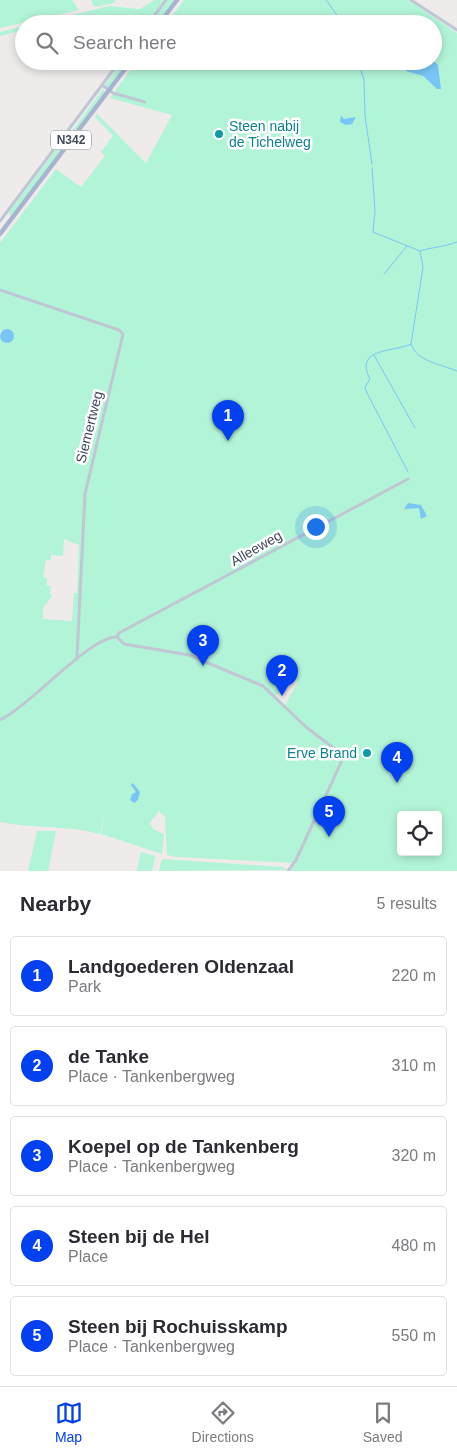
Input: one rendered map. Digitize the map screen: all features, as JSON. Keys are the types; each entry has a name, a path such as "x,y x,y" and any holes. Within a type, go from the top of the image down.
{"main road":[{"path":"166,15 177,0"},
{"name":"N342","path":"0,234 124,70"}],"street":[{"path":"155,15 166,0"},
{"path":"410,0 434,15"},
{"path":"442,20 457,30"},
{"path":"0,220 113,70"},
{"path":"102,85 109,91 145,102"},
{"path":"61,139 67,145"},
{"path":"5,214 12,219"},
{"name":"Siemertweg","path":"0,290 119,330 123,334 85,494 77,657"},
{"name":"Alleeweg","path":"0,720 28,702 77,657 408,479"},
{"path":"117,637 124,644 189,654 263,686 306,727 344,756 296,860 288,871"}],"green space":[{"path":"0,0 72,0 79,10 57,15 15,15 15,25 0,28"},
{"path":"91,0 115,0 115,3 94,7"},
{"path":"154,0 164,0 153,15 72,15 109,6 140,9"},
{"path":"168,0 174,0 163,15 157,15"},
{"path":"184,0 408,0 430,15 173,15"},
{"path":"442,23 457,33 457,871 290,871 296,863 167,855 165,817 159,811 150,823 153,829 164,834 162,854 101,834 105,813 100,834 75,829 25,826 0,822 0,336 4,341 14,339 2,330 0,332 0,243 56,169 81,187 105,156 101,152 113,136 95,117 97,114 146,163 172,115 110,98 130,70 442,70","holes":["64,539 79,545 77,593 74,593 72,621 43,619 43,608 52,596 50,593 51,586 47,586 47,578 43,577 46,560 51,560 51,555 63,556","295,672 298,675 296,680 298,682 285,705 276,696"]},
{"path":"15,28 15,32 0,36 0,32"},
{"path":"116,70 121,70 108,88 105,85"},
{"path":"103,89 105,92 68,142 65,141"},
{"path":"61,143 64,146 11,216 9,212"},
{"path":"37,831 56,831 48,871 28,871"},
{"path":"141,852 155,856 152,871 137,871"},
{"path":"162,859 283,867 287,870 159,871"}],"water":[{"path":"439,70 441,89 437,89 423,76 406,71"},
{"path":"341,115 344,119 356,117 352,124 346,125 340,122"},
{"path":"7,329 12,331 14,336 12,341 7,343 2,341 0,336 2,331"},
{"path":"408,503 421,505 427,516 421,519 419,508 404,509"},
{"path":"133,783 140,792 138,800 134,803 130,800 132,794 136,792 131,785"}],"waterway":[{"path":"326,0 337,15"},
{"path":"361,70 364,80 365,116 372,164"},
{"path":"372,168 375,211 373,232 420,251 457,242"},
{"path":"384,274 407,246"},
{"path":"408,472 365,387 370,379 366,369 367,361 372,356 378,352 411,344 423,267 420,251"},
{"path":"411,344 418,355 424,359 457,371"},
{"path":"374,355 415,428"}],"place":[{"name":"Steen nabij de Tichelweg","path":"219,134"},
{"name":"Landgoederen Oldenzaal","path":"228,441"},
{"name":"Koepel op de Tankenberg","path":"203,666"},
{"name":"de Tanke","path":"282,696"},
{"name":"Erve Brand","path":"367,753"},
{"name":"Steen bij de Hel","path":"397,783"},
{"name":"Steen bij Rochuisskamp","path":"329,837"}]}
